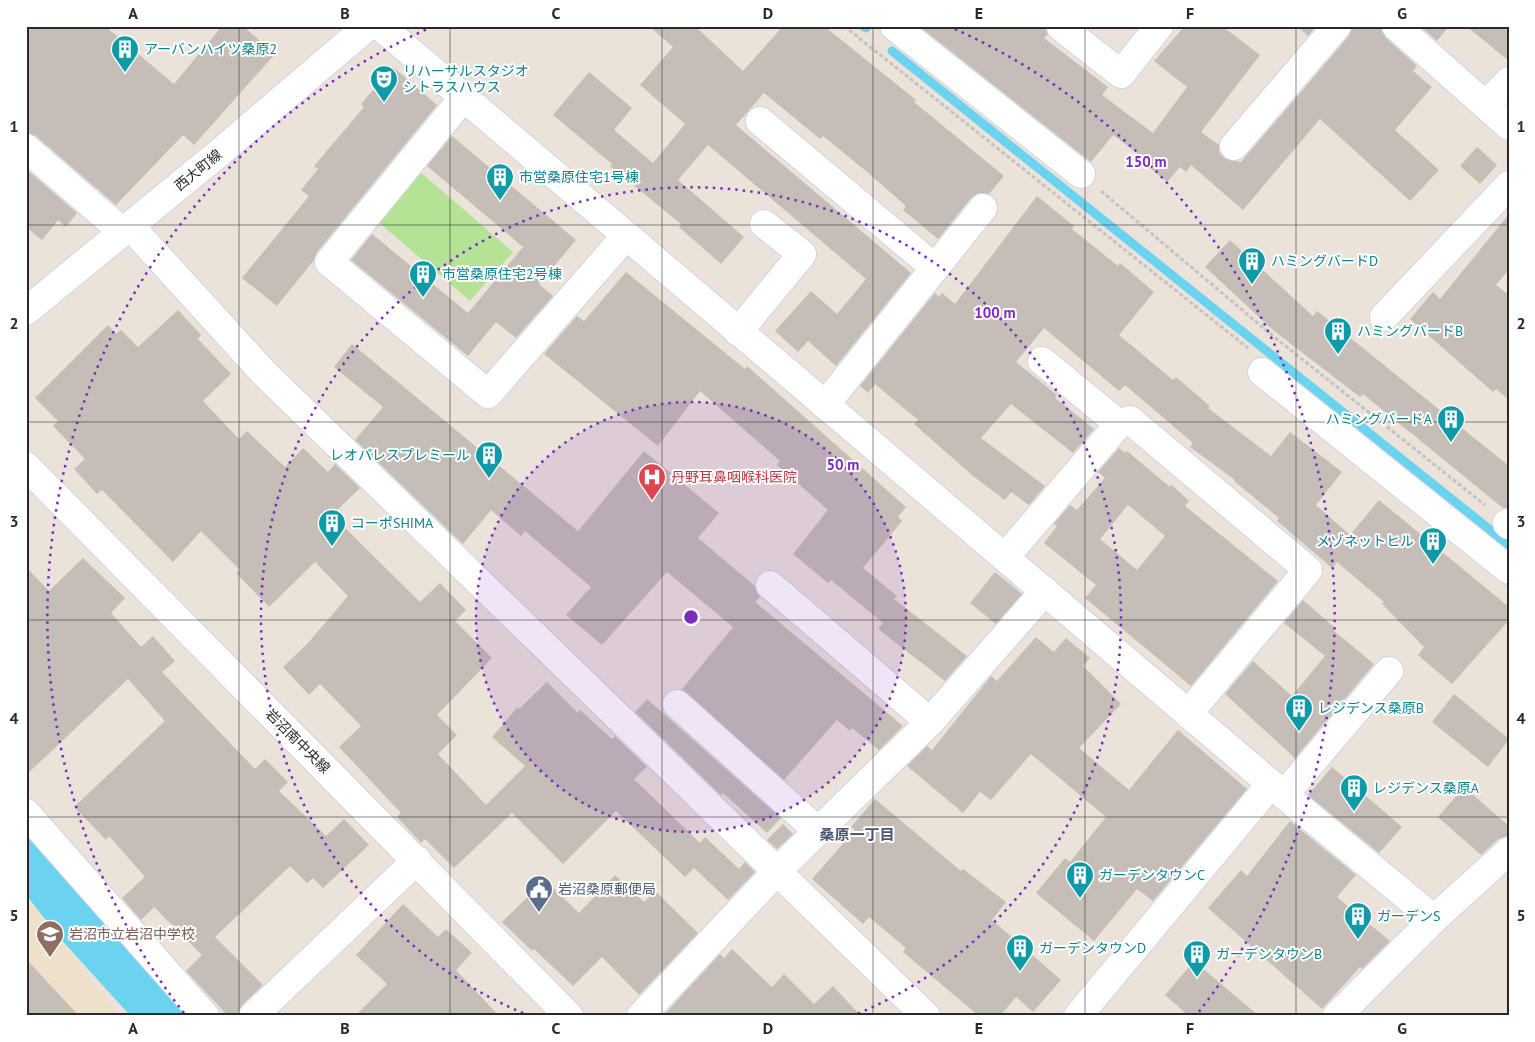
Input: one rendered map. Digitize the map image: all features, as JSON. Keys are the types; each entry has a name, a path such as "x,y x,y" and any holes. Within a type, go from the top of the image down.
{"street":[{"name":"西大町線","path":"26,311 127,229 368,26"},
{"path":"380,26 625,237 1005,557 1277,790 1434,919"},
{"path":"894,26 1081,174"},
{"path":"1061,27 1121,74 1159,26"},
{"path":"1234,146 1336,26"},
{"path":"1396,26 1509,126"},
{"path":"1486,105 1509,81"},
{"path":"463,98 329,262 488,394 625,237"},
{"path":"760,121 935,268"},
{"path":"26,148 127,229 264,373 926,1016"},
{"path":"1384,317 1509,185"},
{"path":"825,405 983,208"},
{"path":"738,332 802,254 764,224"},
{"path":"1042,361 1119,424"},
{"path":"1262,372 1509,570"},
{"path":"1005,557 1119,424 1130,420 1308,570 1188,714"},
{"name":"岩沼南中央線","path":"26,466 569,1016"},
{"path":"770,585 930,722"},
{"path":"641,1016 777,871 930,722 1045,591"},
{"path":"1078,1016 1277,790 1388,671"},
{"path":"677,704 818,831"},
{"path":"26,813 206,1016"},
{"path":"1337,1016 1434,919 1509,851"},
{"path":"253,1016 416,860"}],"path":[{"path":"844,26 1269,364 1262,372"},
{"path":"1081,174 1273,336 1508,524"}],"shaded area":[{"name":"岩沼市立岩沼中学校","path":"26,899 120,1016 26,1016"}],"green space":[{"path":"419,171 513,252 470,301 376,220"}],"building":[{"path":"26,26 105,26 174,84 222,26 243,26 275,54 194,145 183,135 116,205 36,136 26,133"},
{"path":"649,26 695,26 743,71 783,26 824,26 916,100 914,102 1004,176 989,194 978,193 971,198 938,239 903,210 906,206 866,171 823,136 820,139 764,93 736,125 911,273 836,366 808,341 798,352 775,331 811,291 837,314 866,279 708,145 678,180 744,237 721,264 679,227 681,224 610,166 612,164 553,115 589,72 632,108 614,130 653,163 685,124 640,85 673,47"},
{"path":"919,26 1046,26 1048,34 1044,38 1108,87 1102,95 1153,133 1187,87 1154,61 1185,26 1222,26 1260,55 1201,132 1219,145 1219,152 1224,158 1241,162 1349,36 1352,26 1381,26 1386,38 1417,66 1413,71 1432,87 1395,130 1439,170 1410,201 1320,119 1243,210 1191,165 1186,172 1180,167 1167,182 1149,167 1152,164 1113,135 1091,162"},
{"path":"1297,26 1316,26 1308,36"},
{"path":"1420,26 1449,26 1437,41"},
{"path":"1466,26 1509,26 1509,61"},
{"path":"393,67 437,105 317,252 314,260 277,306 242,278 309,196 301,190 318,169 314,166 364,107 361,104"},
{"path":"452,136 576,240 539,284 553,296 516,338 496,322 468,356 351,260 372,234 468,313 523,247 427,166"},
{"path":"1477,147 1497,165 1480,184 1460,166"},
{"path":"26,169 77,213 66,227 58,220 42,240 26,227"},
{"path":"1037,196 1074,226 1072,229 1118,266 1120,263 1154,292 1119,335 1173,380 1176,377 1210,406 1208,408 1271,456 1290,432 1342,472 1316,505 1350,535 1379,500 1509,607 1509,620 1452,684 1418,655 1424,647 1382,604 1384,602 1337,562 1332,568 1277,521 1279,518 1235,480 1190,447 1193,443 1125,385 1119,391 1044,328 1016,362 1057,395 1055,398 1094,429 1073,453 1011,404 981,438 1045,486 1029,505 1011,492 1005,500 973,476 914,424 918,420 875,384 868,393 860,386 935,293 939,297 942,293 955,304"},
{"path":"1509,214 1509,269 1496,285 1509,295 1509,400 1496,389 1493,392 1410,319 1433,292 1440,299"},
{"path":"1230,240 1313,316 1317,311 1509,466 1509,508 1503,508 1363,394 1360,397 1274,331 1205,267"},
{"path":"626,272 745,369 747,366 906,507 898,517 902,521 863,568 897,596 894,599 967,656 945,681 878,629 883,623 831,580 828,583 793,554 828,510 777,465 780,461 700,391 658,446 544,354 577,316 584,321"},
{"path":"178,310 201,335 198,339 231,374 203,401 239,439 247,431 285,467 303,448 328,472 335,464 360,488 332,515 420,602 440,583 466,610 455,621 492,658 437,715 457,735 438,754 486,805 525,766 492,737 517,708 519,709 547,682 578,713 580,710 612,739 615,736 647,767 634,779 700,843 705,837 739,869 745,862 755,872 728,900 694,868 685,877 616,811 563,864 512,813 454,868 425,839 421,843 397,817 401,813 339,747 361,726 320,684 309,695 283,667 308,643 348,596 315,562 269,607 236,573 240,570 201,531 173,562 102,490 97,494 74,469 85,459 53,426 58,421 35,398 108,325 116,334 121,330 138,347"},
{"path":"352,344 578,531 644,451 719,513 698,538 755,586 760,597 755,602 903,726 879,750 852,728 850,731 837,720 784,780 682,689 733,627 667,572 602,645 566,615 591,587 525,531 521,536 491,510 463,544 355,440 383,407 334,367"},
{"path":"1119,448 1125,453 1127,451 1170,487 1172,485 1189,501 1185,506 1278,581 1191,686 1085,598 1096,585 1044,543 1057,526 1054,524 1070,505 1077,510 1105,478 1098,472","holes":["1128,505 1165,536 1137,570 1100,539"]},
{"path":"83,558 125,598 111,613 141,647 153,636 175,661 162,672 255,769 265,759 288,782 279,791 326,836 344,819 369,845 323,888 313,878 307,883 290,866 215,937 263,985 242,1005 238,1016 228,1016 186,971 202,955 154,907 141,920 122,898 145,877 109,836 106,840 74,807 165,721 128,679 26,775 26,567 49,591"},
{"path":"995,572 1022,594 996,624 970,603"},
{"path":"1303,600 1335,628 1333,630 1374,664 1295,758 1225,694 1253,661 1292,696 1325,656 1284,623"},
{"path":"1036,637 1054,652 1066,638 1090,658 1083,666 1121,704 1079,748 1129,790 1178,730 1247,789 1153,901 1137,889 1094,941 1036,893 1065,858 1070,862 1106,817 1031,754 991,800 980,792 963,813 907,766 927,746 932,750 991,676 997,681"},
{"path":"1454,694 1509,739 1488,767 1432,722"},
{"path":"647,699 781,818 767,833 723,793 721,795 635,712"},
{"name":"レジデンス桑原A","path":"1332,767 1402,827 1379,853 1308,795"},
{"path":"1464,787 1509,826 1509,836 1498,839 1481,855 1438,817"},
{"path":"875,799 961,871 963,869 1006,902 992,920 1061,980 1033,1012 1016,997 1000,1016 979,1016 903,952 906,948 869,917 863,924 812,879 855,830 851,827"},
{"path":"1290,821 1356,875 1337,897 1390,941 1362,969 1360,967 1322,1009 1208,908 1241,870 1247,876"},
{"path":"783,824 793,834 777,849 767,840"},
{"path":"615,875 644,902 655,891 698,933 639,995 602,957 573,986 502,922 545,880 579,913"},
{"path":"403,904 438,937 446,929 472,953 456,970 499,1016 355,1016 387,984 356,955"},
{"path":"732,949 772,987 784,974 814,1004 833,986 861,1016 663,1016 720,954 724,958"},
{"path":"26,959 79,1016 26,1016"},
{"name":"ガーデンタウンB","path":"1194,961 1259,1016 1189,1016 1165,995"}],"waterway":[{"path":"892,51 1509,545"},
{"path":"26,853 77,919 165,1016"}],"place":[{"name":"アーバンハイツ桑原2","path":"125,73"},
{"name":"リハーサルスタジオ シトラスハウス","path":"384,103"},
{"name":"市営桑原住宅1号棟","path":"500,201"},
{"name":"ハミングバードD","path":"1252,285"},
{"name":"市営桑原住宅2号棟","path":"423,298"},
{"name":"ハミングバードB","path":"1338,355"},
{"name":"ハミングバードA","path":"1451,443"},
{"name":"レオパレスプレミール","path":"489,479"},
{"name":"丹野耳鼻咽喉科医院","path":"652,501"},
{"name":"コーポSHIMA","path":"332,547"},
{"name":"メゾネットヒル","path":"1433,565"},
{"name":"レジデンス桑原B","path":"1299,732"},
{"name":"レジデンス桑原A","path":"1354,812"},
{"name":"ガーデンタウンC","path":"1080,899"},
{"name":"岩沼桑原郵便局","path":"539,913"},
{"name":"ガーデンS","path":"1358,940"},
{"name":"岩沼市立岩沼中学校","path":"50,958"},
{"name":"ガーデンタウンD","path":"1020,972"},
{"name":"ガーデンタウンB","path":"1197,978"}],"district":[{"name":"桑原一丁目","path":"857,834"}]}
